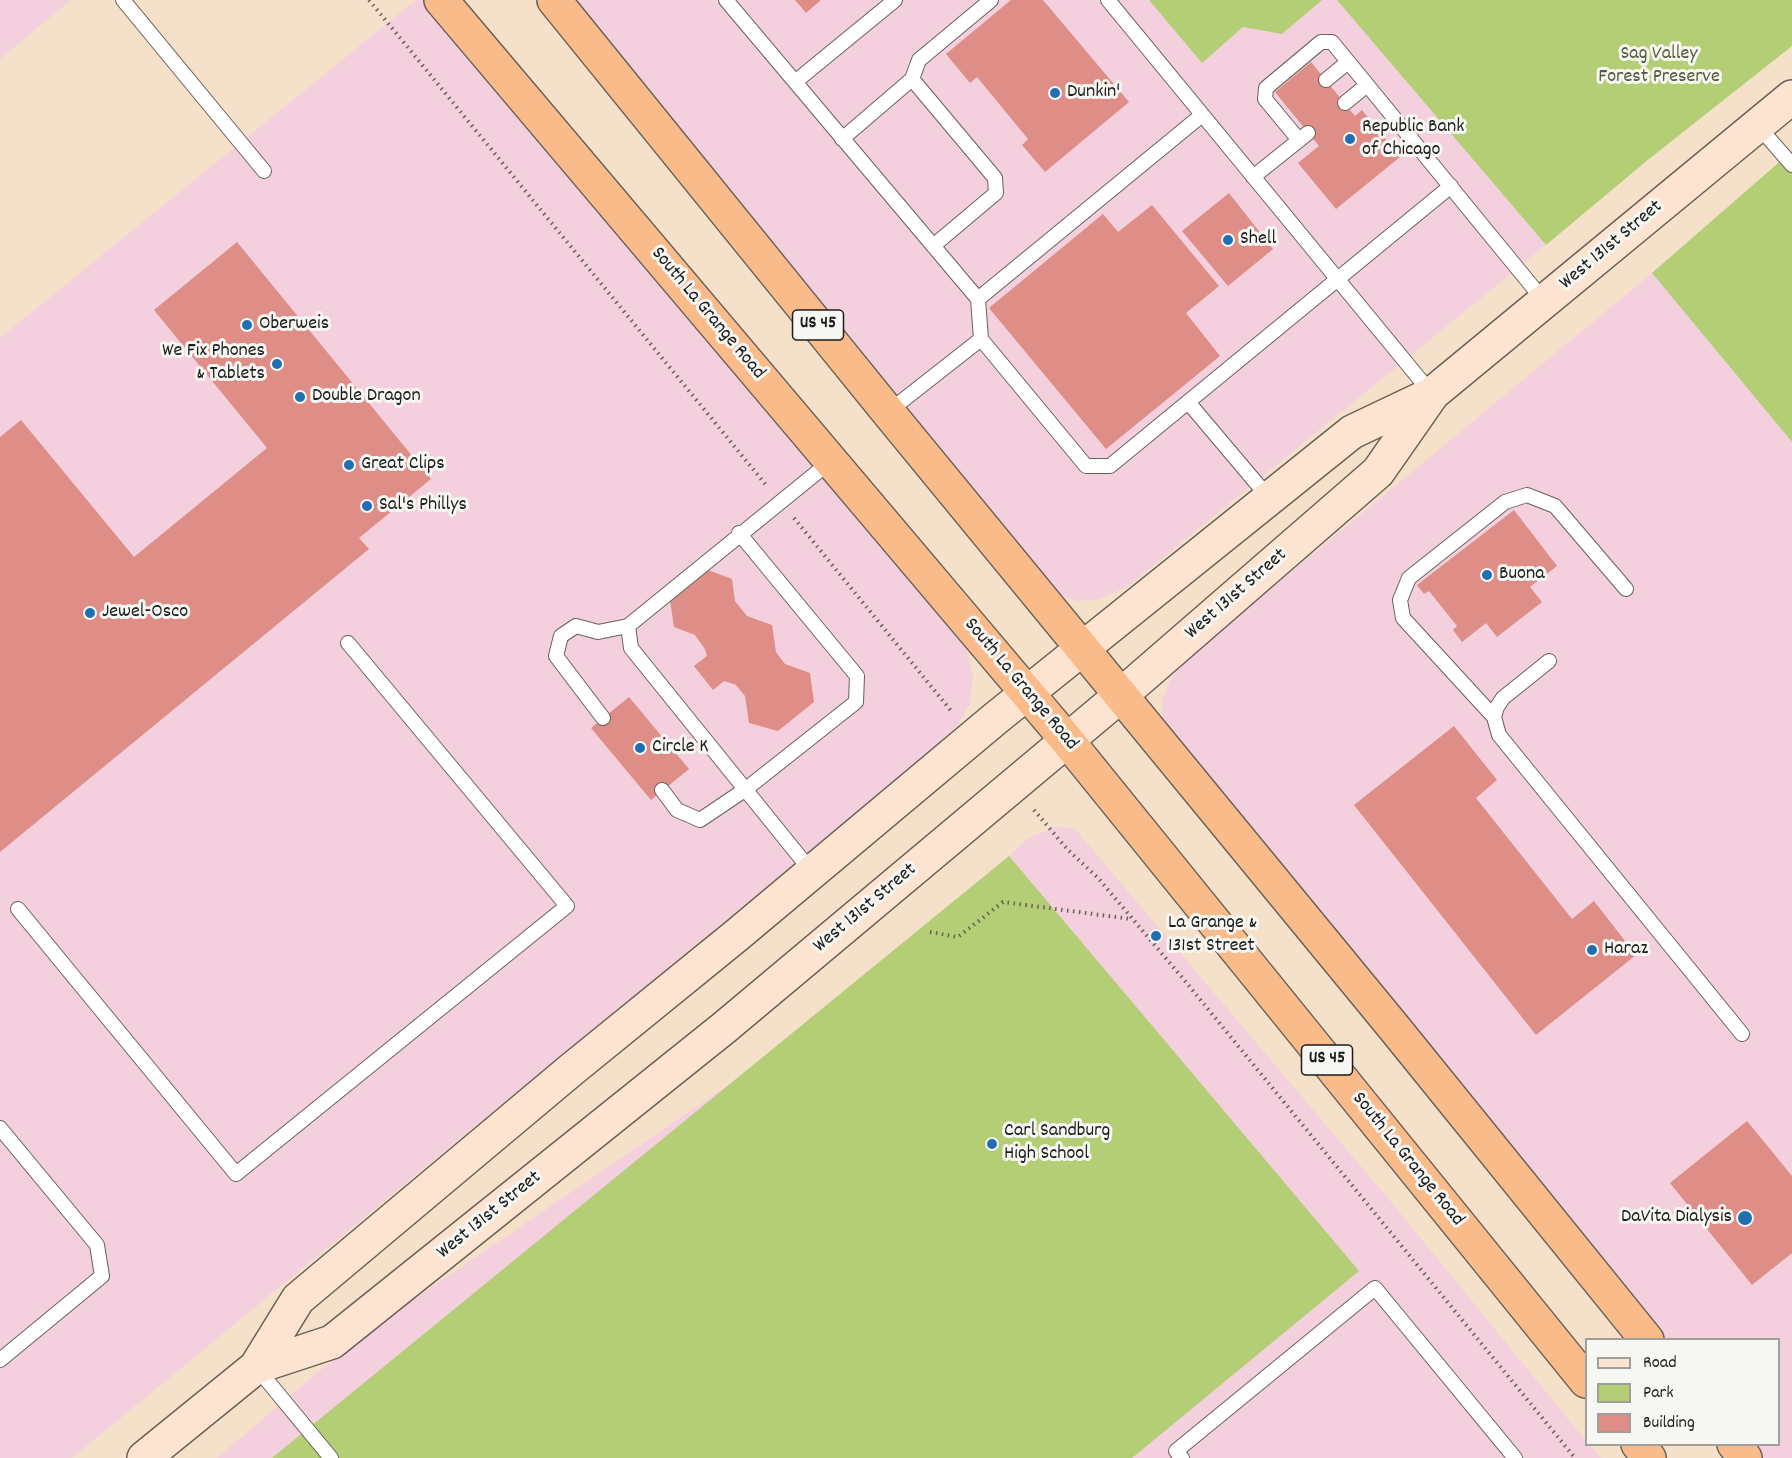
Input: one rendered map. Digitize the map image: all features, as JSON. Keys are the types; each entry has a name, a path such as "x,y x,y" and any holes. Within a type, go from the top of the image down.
{"highway":[{"name":"South La Grange Road","path":"441,0 1066,739 1585,1379"},
{"name":"US 45","path":"555,0 888,412 1645,1338"},
{"path":"1640,1446 1649,1458"},
{"path":"1736,1446 1745,1458"}],"street":[{"name":"West 131st Street","path":"144,1458 256,1367 298,1299 996,718 1352,432 1432,394 1792,97"},
{"name":"West 131st Street","path":"256,1367 333,1342 725,1027 1120,696 1378,472 1432,394"}],"lane":[{"path":"123,0 264,171"},
{"path":"726,0 978,299 981,339 1086,466 1110,466 1451,186"},
{"path":"795,82 895,0"},
{"path":"842,139 912,79 919,60 991,0"},
{"path":"1108,0 1432,394"},
{"path":"1253,177 1304,136 1285,114 1265,99 1266,88 1321,42 1332,42 1545,302"},
{"path":"1326,80 1348,62"},
{"path":"912,79 996,178 996,193 933,246"},
{"path":"1345,103 1367,85"},
{"path":"978,299 1202,115"},
{"path":"1757,126 1792,165"},
{"path":"888,412 981,339"},
{"path":"1188,402 1269,498"},
{"path":"603,718 556,656 561,636 576,626 598,632 628,626 780,500 831,461"},
{"path":"1626,589 1554,506 1527,495 1505,502 1409,578 1400,600 1402,618 1494,717 1499,735 1742,1034"},
{"path":"662,790 677,810 700,820 746,789 856,702 857,676 740,533"},
{"path":"628,626 631,648 812,872"},
{"path":"18,909 236,1174 567,906 348,643"},
{"path":"1494,717 1503,698 1549,661"},
{"path":"0,1128 97,1245 102,1276 0,1359"},
{"path":"1182,1458 1176,1451 1375,1288 1515,1458"},
{"path":"256,1367 331,1458"}],"path":[{"path":"369,0 932,687"},
{"path":"1067,849 1098,878 1374,1209 1575,1458"},
{"path":"930,932 958,937 1003,903 1132,919"}],"shaded area":[{"path":"0,0 71,0 0,59"},
{"path":"416,0 427,0 966,646 973,677 970,703 958,725 921,759 72,1458 0,1458 0,338"},
{"path":"556,0 1149,0 1202,62 1243,27 1282,34 1322,0 1337,0 1546,245 1127,587 1099,599 1077,601 1051,592"},
{"path":"1652,273 1792,442 1792,1458 1758,1458 1748,1446 1780,1446 1780,1338 1659,1338 1162,723 1162,701 1169,682 1184,661"},
{"name":"Carl Sandburg High School","path":"1056,827 1075,829 1392,1203 1585,1440 1585,1446 1591,1446 1601,1458 217,1458 363,1334 730,1084 1028,838"}],"green space":[{"path":"1149,0 1322,0 1282,34 1243,27 1202,63"},
{"name":"Sag Valley Forest Preserve","path":"1337,0 1792,0 1792,46 1649,159 1546,245"},
{"path":"1792,151 1792,442 1652,273"},
{"name":"Carl Sandburg High School","path":"1009,856 1359,1271 1132,1458 272,1458"}],"building":[{"path":"795,0 821,0 806,13"},
{"name":"Dunkin'","path":"1011,0 1043,0 1129,102 1045,172 1022,145 1028,139 977,77 970,83 946,54"},
{"name":"Republic Bank of Chicago","path":"1311,62 1355,116 1362,110 1400,157 1336,209 1298,163 1319,146 1275,92"},
{"name":"Shell","path":"1229,193 1273,249 1228,286 1182,231"},
{"path":"1152,205 1219,286 1186,313 1220,356 1106,449 989,308 1103,214 1118,232"},
{"path":"237,242 431,479 359,538 369,549 0,852 0,437 21,420 134,557 267,448 154,310"},
{"name":"Buona","path":"1514,510 1557,566 1530,587 1542,602 1497,637 1486,623 1462,642 1453,630 1457,626 1429,591 1424,594 1417,585"},
{"path":"708,570 732,579 735,601 747,616 772,625 776,652 785,664 810,673 814,702 778,731 749,723 745,696 736,685 724,681 713,690 694,666 707,656 705,649 695,635 674,627 670,600"},
{"name":"Circle K","path":"629,697 689,769 651,800 591,728"},
{"path":"1454,726 1497,780 1476,798 1572,919 1594,901 1636,955 1536,1035 1354,805"},
{"name":"DaVita Dialysis","path":"1747,1121 1792,1176 1792,1253 1752,1285 1670,1183"}],"place":[{"name":"Dunkin'","path":"1055,93"},
{"name":"Republic Bank of Chicago","path":"1350,139"},
{"name":"Shell","path":"1228,240"},
{"name":"Oberweis","path":"247,325"},
{"name":"We Fix Phones & Tablets","path":"277,364"},
{"name":"Double Dragon","path":"300,397"},
{"name":"Great Clips","path":"349,465"},
{"name":"Sal's Phillys","path":"367,506"},
{"name":"Buona","path":"1487,575"},
{"name":"Jewel-Osco","path":"90,613"},
{"name":"Circle K","path":"640,748"},
{"name":"La Grange & 131st Street","path":"1156,936"},
{"name":"Haraz","path":"1592,950"},
{"name":"Carl Sandburg High School","path":"992,1144"},
{"name":"DaVita Dialysis","path":"1745,1218"}]}
